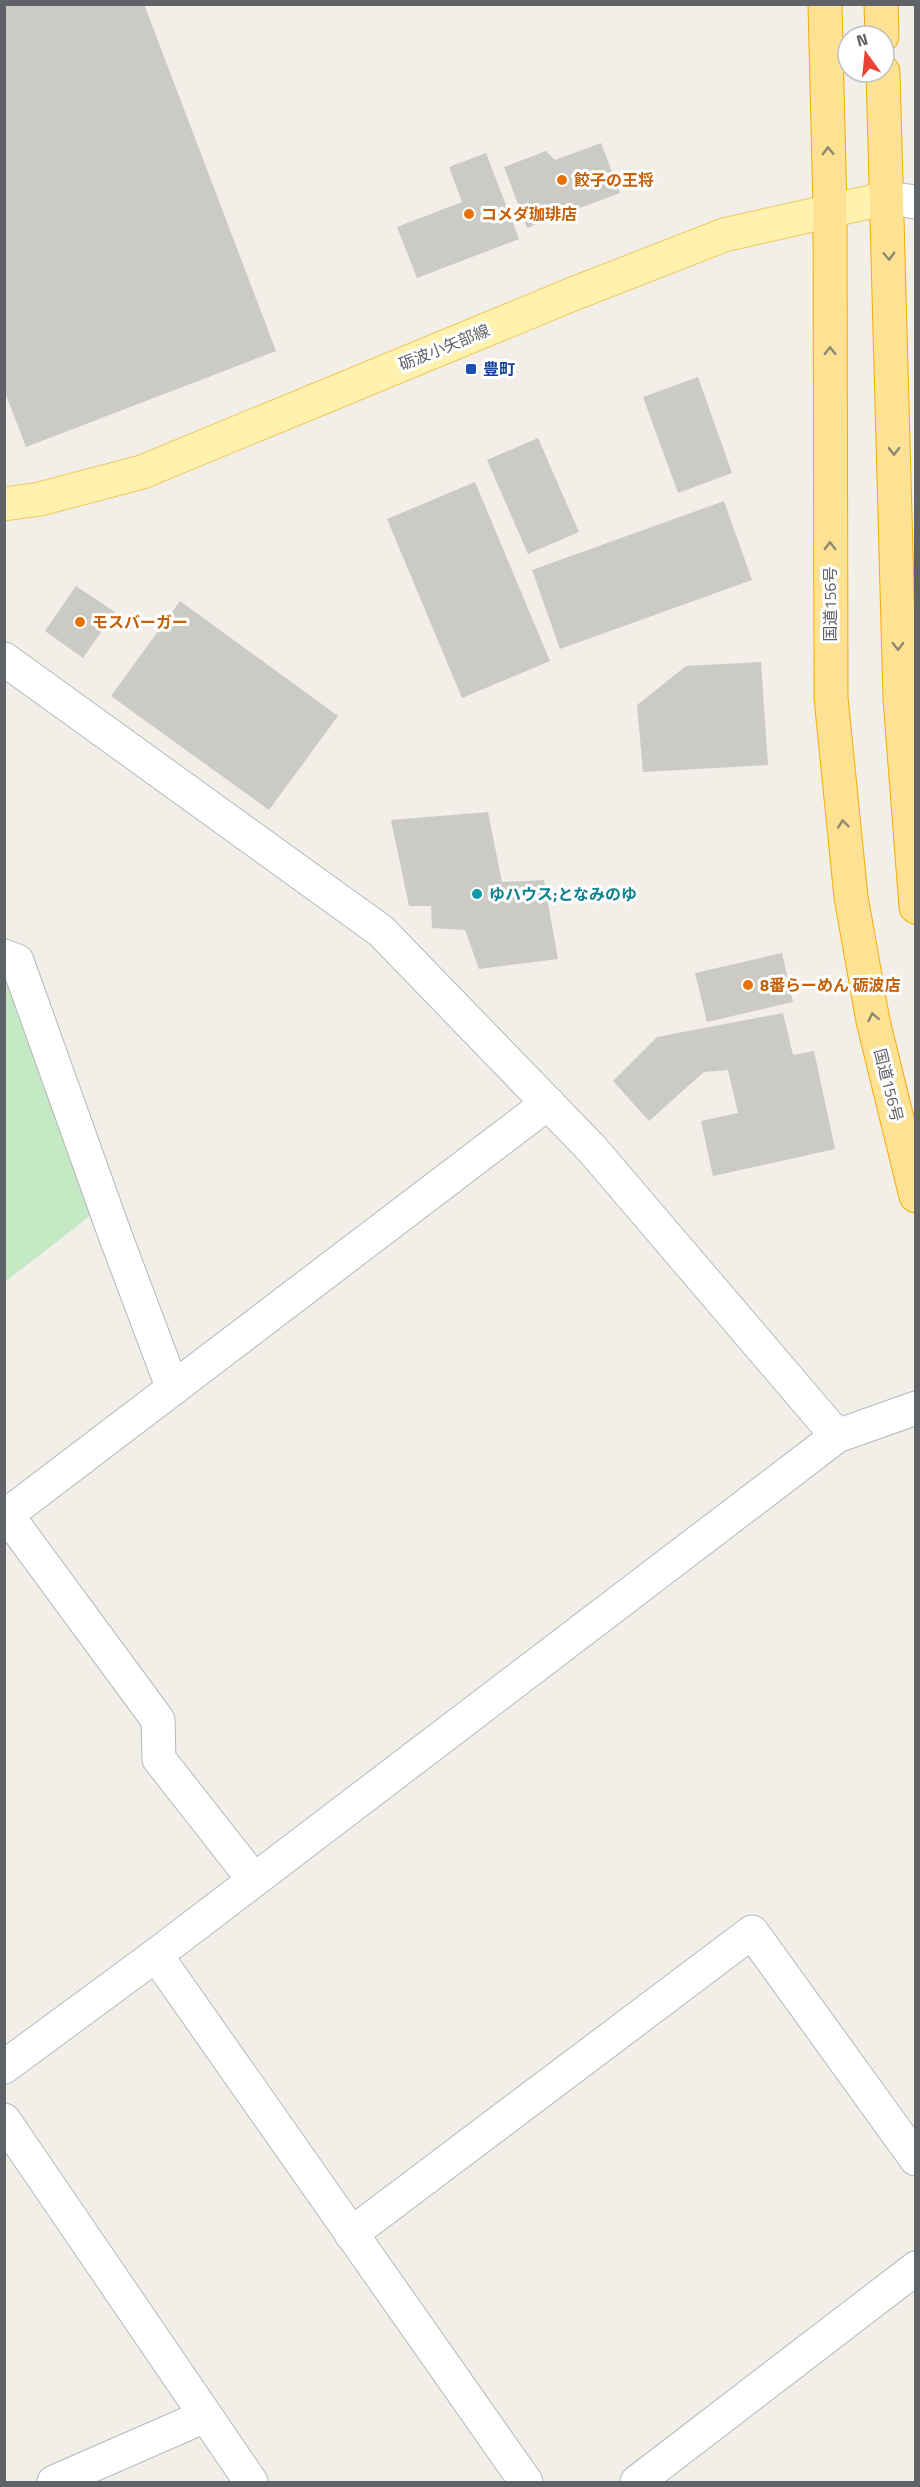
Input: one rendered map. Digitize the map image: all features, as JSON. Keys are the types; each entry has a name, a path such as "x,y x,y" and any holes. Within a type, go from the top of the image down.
{"highway":[{"name":"国道156号","path":"825,4 830,209 831,698 851,897 873,1021 915,1196"},
{"path":"881,4 882,24"},
{"path":"885,84 901,200 900,699 915,907"}],"main road":[{"name":"砺波小矢部線","path":"4,504 40,499 142,472 573,294 724,235 830,209 901,200"}],"street":[{"path":"4,659 381,931 592,1149 837,1436"},
{"path":"4,956 16,961 173,1389"},
{"path":"254,1880 159,1759 158,1720 6,1516 548,1103"},
{"path":"4,2067 156,1955 837,1436 915,1408"},
{"path":"351,2234 752,1932 915,2159"},
{"path":"156,1955 526,2482"},
{"path":"4,2120 252,2482"},
{"path":"637,2482 915,2268"},
{"path":"54,2482 205,2416"}],"green space":[{"path":"5,967 95,1212 5,1282"}],"building":[{"path":"4,4 144,4 276,351 26,447 4,390"},
{"name":"餃子の王将","path":"601,143 620,193 527,228 504,167 546,151 555,160"},
{"name":"コメダ珈琲店","path":"486,153 519,239 417,278 397,227 462,202 449,167"},
{"path":"698,377 732,473 678,493 643,397"},
{"path":"538,438 579,532 528,554 487,460"},
{"path":"475,482 550,661 462,698 387,519"},
{"path":"724,501 752,580 560,649 532,570"},
{"name":"モスバーガー","path":"76,586 115,612 83,658 45,631"},
{"path":"180,601 338,716 269,810 111,696"},
{"path":"761,662 768,765 643,772 637,705 686,666"},
{"name":"ゆハウス;となみのゆ","path":"488,812 502,882 544,880 558,959 479,969 465,930 432,928 431,906 409,906 391,820"},
{"path":"782,953 793,1002 707,1022 695,973"},
{"path":"783,1013 793,1055 814,1051 835,1149 713,1176 701,1121 738,1113 728,1070 704,1072 649,1121 613,1081 657,1037"}],"place":[{"name":"餃子の王将","path":"562,180"},
{"name":"コメダ珈琲店","path":"469,214"},
{"name":"豊町","path":"471,369"},
{"name":"モスバーガー","path":"80,622"},
{"name":"ゆハウス;となみのゆ","path":"477,894"},
{"name":"8番らーめん 砺波店","path":"748,985"}]}
